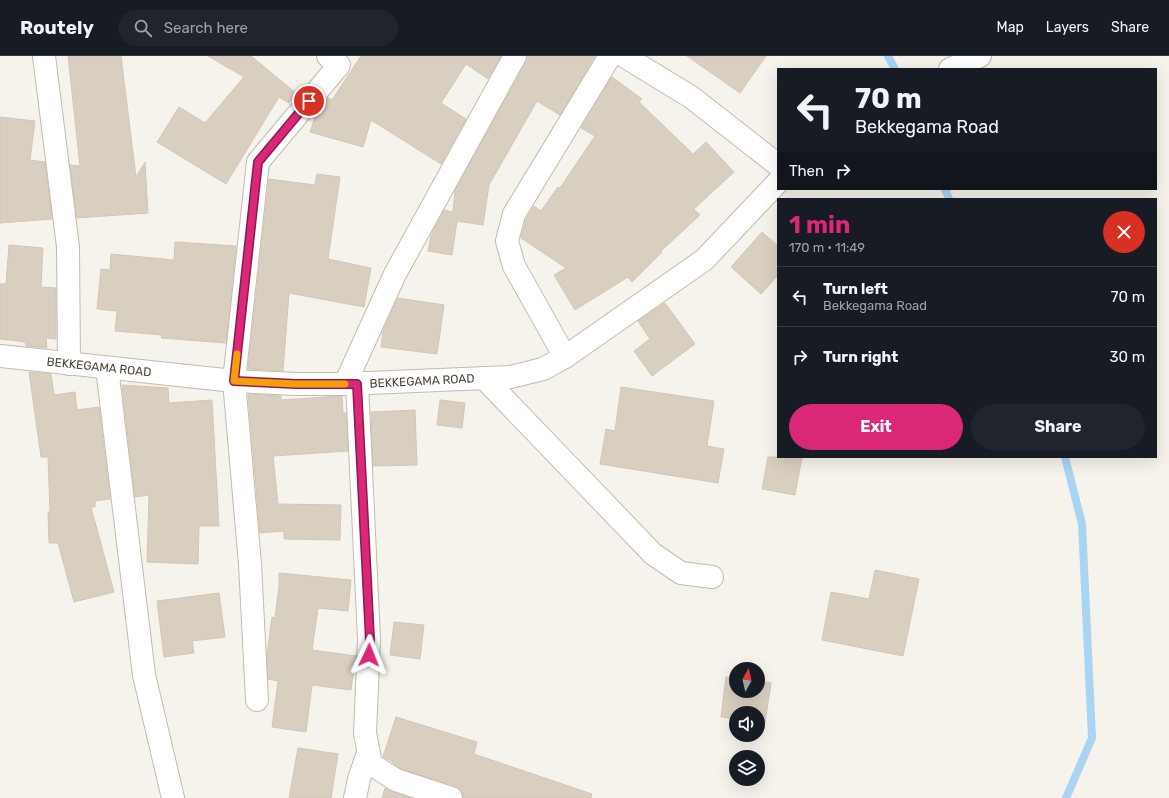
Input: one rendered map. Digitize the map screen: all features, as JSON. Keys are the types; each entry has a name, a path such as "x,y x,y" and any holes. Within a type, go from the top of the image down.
{"street":[{"path":"44,56 68,247 69,364"},
{"path":"257,700 250,564 234,381 258,162 339,65 328,56"},
{"path":"451,798 396,780 371,764 368,753 365,733 370,640 351,384 396,274 515,56"},
{"path":"565,357 514,266 507,240 514,214 610,56"},
{"path":"624,56 691,97 777,164"},
{"path":"952,68 980,56"},
{"name":"BEKKEGAMA ROAD","path":"0,356 234,381 296,384 351,384 510,377 544,368 565,357 704,260 777,183"},
{"path":"107,368 144,675 173,798"},
{"path":"484,378 653,554 681,573 712,577"},
{"path":"355,798 359,779 368,753"}],"building":[{"path":"68,56 121,56 136,177 145,162 148,213 77,218 70,165 80,166"},
{"path":"208,56 251,56 296,93 289,103 279,97 226,184 157,142 179,107 205,123 244,77"},
{"path":"361,56 501,56 488,79 466,64 441,103 466,119 441,164 371,120 363,147 310,132 317,111 328,98 332,100"},
{"path":"527,56 595,56 560,115 537,101 489,185 483,225 457,221 452,255 428,251 431,235 444,210 453,212 455,190 526,62"},
{"path":"687,56 766,56 740,93"},
{"path":"612,77 642,99 639,102 693,154 706,142 734,172 694,209 700,215 661,251 662,252 632,282 628,277 575,310 554,275 566,268 521,238 526,219 534,206 541,211 558,187 560,188 595,136 581,128"},
{"path":"0,117 35,121 30,160 45,162 52,219 0,223"},
{"path":"317,174 340,177 328,259 371,268 364,307 289,293 283,371 248,369 269,179 315,185"},
{"path":"762,232 777,245 777,276 761,294 731,267"},
{"path":"175,242 236,246 226,343 161,338 162,335 115,331 117,311 97,309 101,269 110,270 111,254 174,260"},
{"path":"9,245 43,248 41,287 56,288 56,339 46,338 47,348 26,346 25,342 0,339 0,284 6,284"},
{"path":"398,298 444,305 437,354 381,347 383,331"},
{"path":"665,303 695,344 652,376 634,351 650,339 638,321"},
{"path":"29,372 51,374 54,395 75,392 77,410 99,407 110,499 95,501 95,507 91,507 114,592 74,602 58,543 49,543 48,512 50,512 48,457 41,457"},
{"path":"122,385 168,388 169,403 212,400 219,526 199,526 198,564 147,562 149,495 135,497"},
{"path":"621,387 714,401 707,446 724,449 718,483 600,464 606,429 615,431"},
{"path":"248,394 281,396 281,400 342,396 343,413 346,413 348,451 273,456 278,504 341,505 340,540 284,539 284,531 260,533"},
{"path":"440,400 465,403 462,428 437,425"},
{"path":"415,410 417,465 373,466 371,412"},
{"path":"768,457 802,458 795,495 762,489"},
{"path":"875,570 919,579 903,656 822,640 831,592 869,599"},
{"path":"279,573 351,580 348,611 318,608 312,650 356,656 351,690 312,685 306,732 272,727 278,681 268,679 267,655 272,617 275,618"},
{"path":"219,593 225,637 192,641 194,653 164,657 157,601"},
{"path":"394,622 424,625 420,659 390,655"},
{"path":"726,677 729,677 729,698 765,698 765,682 771,683 765,723 765,706 729,706 729,718 721,717"},
{"path":"396,717 477,742 474,754 592,794 591,798 463,798 461,790 455,786 401,769 392,761 383,757"},
{"path":"298,748 338,754 331,798 289,798"},
{"path":"385,788 392,792 411,798 382,798"}],"waterway":[{"path":"888,56 894,68"},
{"path":"945,190 949,198"},
{"path":"1065,458 1082,524 1092,738 1066,798"}],"slow traffic":[{"path":"237,354 234,381 296,384 345,384"}],"route":[{"path":"309,101 258,162 234,381 296,384 357,384 370,640 369,655"}]}
